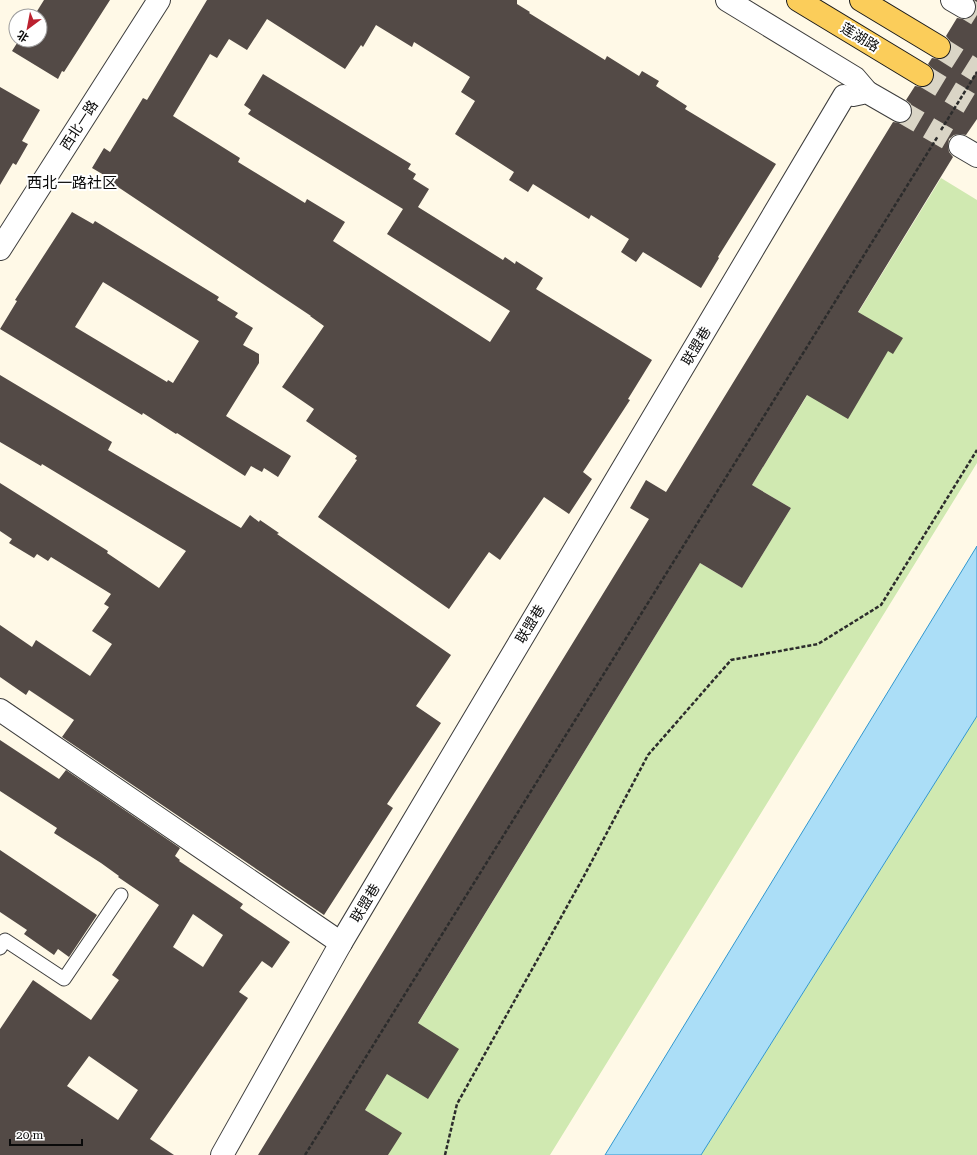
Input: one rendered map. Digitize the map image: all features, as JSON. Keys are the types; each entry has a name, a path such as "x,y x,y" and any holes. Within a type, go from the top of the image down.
{"main road":[{"name":"莲湖路","path":"798,0 922,75"},
{"path":"861,0 939,47"}],"street":[{"name":"西北一路","path":"0,249 159,0"},
{"path":"728,0 855,78 867,92 900,111"},
{"name":"联盟巷","path":"222,1155 341,943 844,96 867,92"},
{"path":"0,710 341,943"}],"lane":[{"path":"0,948 5,940 64,979 121,895"}],"path":[{"path":"305,1155 977,72"},
{"path":"445,1155 457,1104 580,883 648,755 731,660 818,644 881,605 977,450"}],"green space":[{"path":"941,178 977,200 977,463 550,1155 388,1155 401,1133 365,1110 700,563 742,588 791,508 752,485"},
{"path":"977,716 977,1155 701,1155"}],"water":[{"path":"977,546 977,716 701,1155 605,1155"}],"building":[{"path":"44,0 110,0 58,79 12,51 14,48 48,48 48,8 39,8"},
{"path":"207,0 517,0 517,4 530,12 529,13 605,60 607,56 639,76 642,71 659,81 656,86 687,106 685,109 776,164 718,257 719,258 701,288 643,252 636,262 621,252 629,239 591,215 589,219 533,184 528,192 509,180 514,172 455,134 475,101 461,92 470,77 414,42 412,47 376,25 363,47 361,45 345,69 267,19 247,50 229,39 217,58 210,54 173,116 240,158 238,162 305,203 307,199 345,222 333,241 490,342 510,311 387,234 403,209 248,114 251,110 244,105 263,74 411,164 408,169 416,174 413,179 429,189 418,207 503,260 505,257 515,264 516,261 543,278 536,289 652,360 628,399 630,400 583,472 592,479 569,514 544,497 500,560 489,552 449,609 318,517 357,460 355,459 357,456 306,421 314,409 282,387 324,326 103,177 104,175 92,168 104,148 110,152 143,98 147,100"},
{"path":"974,0 977,0 977,119 966,135 954,135 949,139 949,152 953,157 858,312 903,338 893,354 888,351 848,419 807,395 752,485 791,508 742,588 700,563 418,1023 459,1049 428,1099 387,1074 365,1110 402,1133 388,1155 258,1155 649,519 630,508 646,480 666,492 893,122 906,122 911,118 911,104 906,100 915,86 928,86 932,82 934,75 933,69 928,64 932,58 945,58 949,54 951,47 950,41 946,36 957,18 971,18 975,14 976,7"},
{"path":"0,87 40,110 22,141 28,144 16,165 13,163 0,185"},
{"path":"72,212 93,224 95,221 219,297 217,300 238,313 235,317 253,328 243,345 259,354 259,363 226,416 291,456 278,477 264,468 262,472 251,466 245,476 177,433 176,434 143,413 142,415 0,329 17,301 15,300","holes":["103,282 199,341 173,383 168,380 167,382 75,327"]},
{"path":"0,375 112,442 108,450 241,528 250,515 259,522 260,520 279,533 277,534 451,655 416,706 441,723 387,804 393,808 324,915 62,737 74,720 29,690 26,695 0,677 0,625 32,647 36,640 90,676 112,644 92,631 109,607 104,604 111,594 51,557 48,561 37,554 34,558 9,543 12,539 0,531 0,483 108,551 107,553 159,588 186,551 42,464 41,466 0,442"},
{"path":"0,740 59,779 66,770 180,848 175,856 180,860 179,861 243,904 240,908 290,942 272,968 262,961 239,992 248,998 150,1139 174,1155 0,1155 0,1029 33,980 91,1020 119,980 112,975 159,905 118,877 119,876 101,863 54,833 57,828 0,791","holes":["193,914 223,935 203,967 173,947","89,1056 138,1090 118,1120 67,1086"]},
{"path":"0,850 97,915 69,957 58,949 54,955 24,934 27,930 0,912"}],"tunnel":[{"path":"964,7 977,15"},
{"path":"939,47 977,71"},
{"path":"922,75 977,108"},
{"path":"900,111 960,146"}],"district":[{"name":"西北一路社区","path":"72,183"}]}
